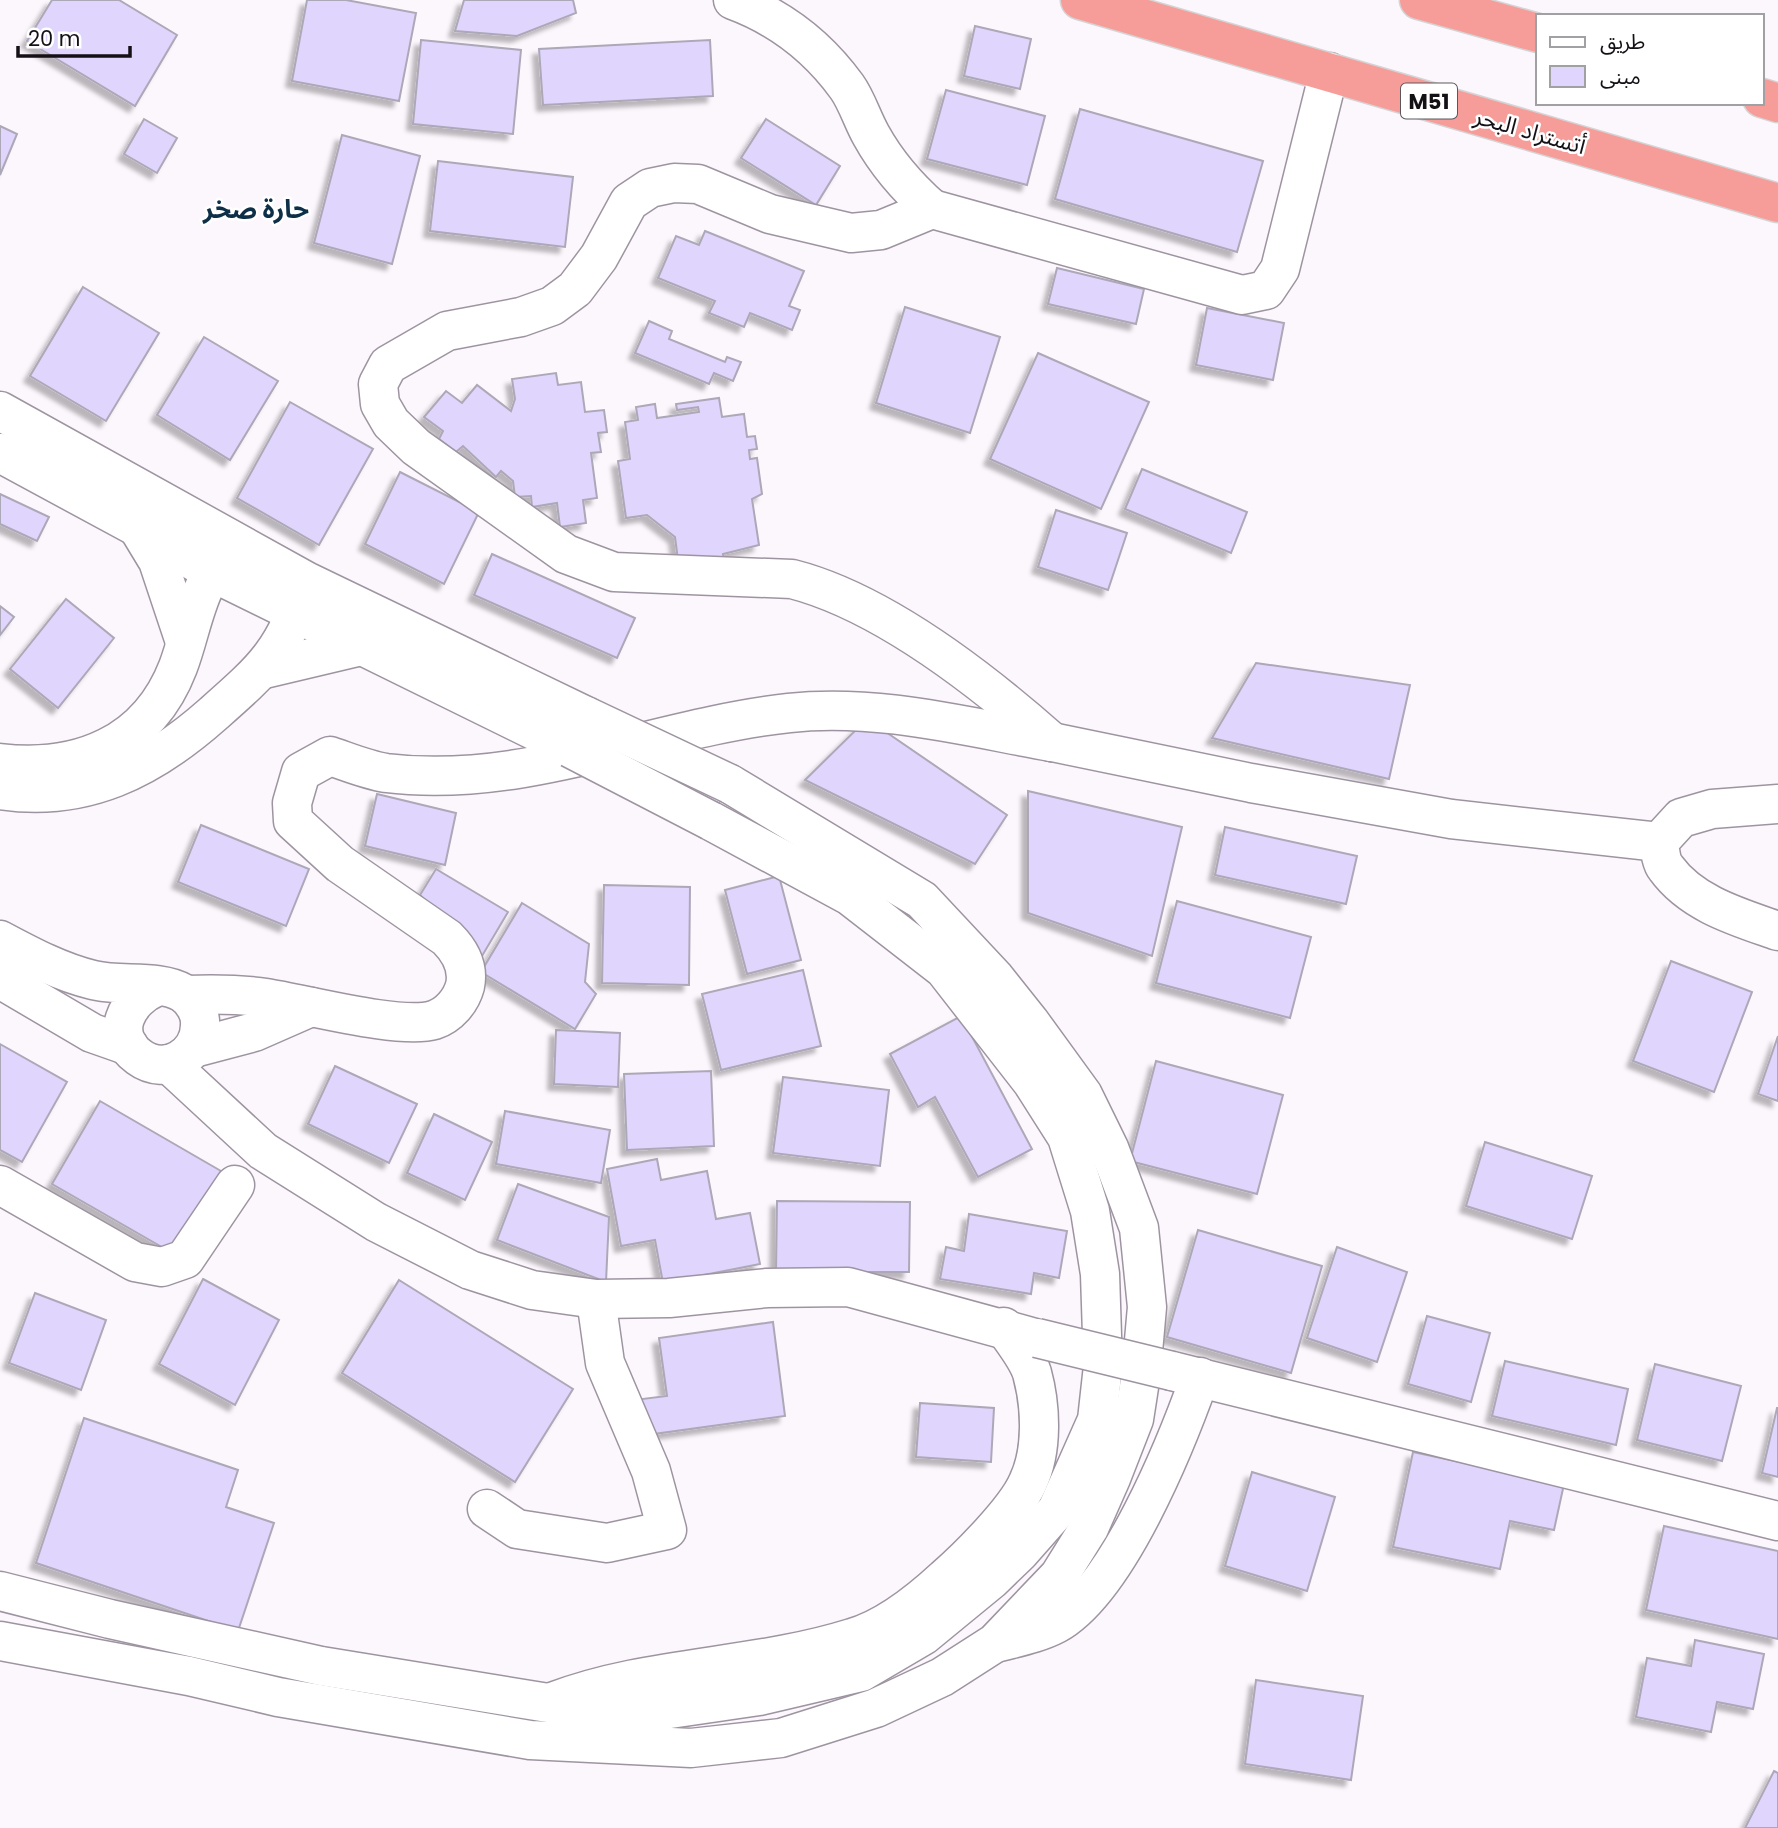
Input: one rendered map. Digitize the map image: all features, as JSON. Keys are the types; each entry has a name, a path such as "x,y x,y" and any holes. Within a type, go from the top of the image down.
{"highway":[{"name":"أتستراد البحر","path":"1080,0 1778,203"},
{"path":"1419,0 1536,32"}],"street":[{"path":"733,0 790,30 821,54 849,89 872,136 902,183 932,209 1242,295 1266,289 1280,269 1329,72"},
{"path":"932,209 881,230 851,233 770,214 698,184 674,183 650,188 629,202 599,257 575,289 552,306 521,317 447,331 415,346 388,365 378,384 380,404 391,423 416,447 566,554 614,572 792,579 818,586 861,605 992,688 1052,742"},
{"path":"0,411 241,543 301,597 362,646 578,732 730,784 922,900 979,960 1030,1022 1083,1095 1109,1148 1139,1228 1147,1307 1135,1419 1089,1528 1059,1576 995,1643 942,1677 876,1708 782,1738 691,1748 530,1740 278,1696 189,1676 0,1641"},
{"path":"0,453 137,527 212,572 301,597 578,732 711,821 850,896 944,969 1032,1082 1068,1137 1090,1211 1100,1274 1103,1366 1097,1420 1057,1510 992,1580 924,1635 861,1672 759,1696 670,1709 610,1713 321,1666 110,1619 0,1591"},
{"path":"137,527 159,561 185,642"},
{"path":"0,763 41,765 74,760 105,749 134,733 167,691 199,595 212,572 241,543"},
{"path":"0,790 23,794 68,791 113,780 153,761 190,734 264,669 301,597"},
{"path":"264,669 362,646"},
{"path":"0,940 37,959 85,978 125,986 261,997 418,1022 435,1019 450,1011 460,998 466,983 465,966 459,951 447,938 341,864 293,821 292,803 301,772 330,756 384,772 495,775 791,713 850,713 923,719 1451,819 1659,842"},
{"path":"1659,842 1681,818 1712,809 1778,804"},
{"path":"1659,842 1664,866 1688,890 1726,913 1778,931"},
{"path":"0,979 92,1033 129,1046"},
{"path":"181,1056 200,1034 200,1020 195,1006 171,991 142,993 131,1003 125,1016 124,1031 129,1046 139,1057 153,1064 181,1056 254,1032 311,1007"},
{"path":"181,1056 262,1152 376,1222 470,1270 532,1290 596,1298 668,1298 767,1288 848,1287 1020,1333 1778,1521"},
{"path":"0,1185 135,1262 162,1267 185,1259 235,1185"},
{"path":"486,1510 517,1529 607,1543 667,1530 650,1471 606,1363 596,1298"},
{"path":"550,1703 594,1686 644,1675 781,1656 856,1638 914,1606 992,1532 1028,1483 1039,1442 1031,1370 1020,1333"},
{"path":"995,1643 1057,1623 1076,1608 1108,1570 1174,1450 1186,1374"}],"building":[{"path":"52,0 119,0 177,35 135,106 27,41"},
{"path":"307,0 346,0 416,13 399,101 292,81"},
{"path":"464,0 573,0 576,13 517,36 455,31"},
{"path":"975,26 1031,39 1020,89 964,76"},
{"path":"421,40 521,50 513,134 413,124"},
{"path":"710,40 713,96 543,105 539,49"},
{"path":"946,90 1045,116 1027,185 927,159"},
{"path":"1080,109 1263,161 1237,252 1055,199"},
{"path":"144,119 177,138 157,173 124,154"},
{"path":"766,119 840,166 816,205 741,158"},
{"path":"0,126 17,134 0,175"},
{"path":"342,135 420,156 392,264 314,243"},
{"path":"438,161 573,177 565,247 430,231"},
{"path":"705,231 804,271 789,306 800,310 792,330 750,313 744,327 709,313 715,301 658,278 676,236 699,245"},
{"path":"1057,268 1144,289 1136,324 1048,304"},
{"path":"83,287 159,333 106,421 30,376"},
{"path":"905,307 1000,337 970,433 876,403"},
{"path":"1207,308 1284,323 1273,380 1196,365"},
{"path":"649,321 672,331 669,339 725,362 727,357 741,362 733,381 714,373 709,384 635,353"},
{"path":"204,337 278,381 230,460 157,415"},
{"path":"1038,353 1149,402 1101,509 990,459"},
{"path":"556,373 558,385 581,382 585,412 604,410 607,432 598,433 601,452 591,453 597,498 583,500 586,523 560,527 557,503 532,507 531,496 515,497 513,481 501,471 496,477 463,446 456,452 439,439 443,431 424,417 446,391 462,403 477,385 511,411 515,399 512,379"},
{"path":"719,398 722,417 744,414 747,437 755,436 757,449 749,450 750,459 757,458 762,494 752,499 759,545 723,554 724,561 678,560 675,537 647,515 626,518 618,461 630,459 625,422 638,420 636,407 655,404 657,418 699,412 698,407 677,410 676,404"},
{"path":"290,402 373,449 319,545 237,498"},
{"path":"1142,469 1247,512 1231,553 1125,509"},
{"path":"400,472 479,512 444,584 365,544"},
{"path":"0,494 49,517 37,541 0,524"},
{"path":"1056,510 1127,533 1108,590 1038,567"},
{"path":"492,554 635,618 617,658 474,595"},
{"path":"66,599 114,638 58,708 10,669"},
{"path":"0,606 14,617 0,635"},
{"path":"1256,663 1410,685 1389,779 1212,738"},
{"path":"867,719 1007,815 975,864 805,780"},
{"path":"1028,791 1182,827 1152,956 1028,913"},
{"path":"377,794 456,813 445,865 365,846"},
{"path":"201,825 309,869 286,926 178,882"},
{"path":"1225,827 1357,856 1346,904 1215,875"},
{"path":"436,869 508,912 482,956 420,895"},
{"path":"779,876 801,960 747,974 725,890"},
{"path":"604,885 690,887 689,985 602,983"},
{"path":"1177,901 1311,937 1290,1018 1156,983"},
{"path":"522,903 589,944 585,982 596,994 575,1029 481,972"},
{"path":"1671,961 1752,992 1714,1092 1633,1061"},
{"path":"803,970 821,1046 721,1070 702,994"},
{"path":"961,1016 1032,1149 978,1177 935,1097 918,1107 890,1054"},
{"path":"556,1030 620,1033 618,1087 554,1084"},
{"path":"1778,1036 1778,1101 1758,1094"},
{"path":"0,1044 67,1082 22,1162 0,1150"},
{"path":"1156,1061 1283,1095 1257,1194 1130,1161"},
{"path":"335,1066 417,1104 389,1163 308,1124"},
{"path":"711,1071 714,1146 627,1150 624,1074"},
{"path":"783,1077 889,1090 880,1166 773,1153"},
{"path":"100,1101 221,1171 174,1254 52,1184"},
{"path":"505,1111 610,1130 601,1183 496,1164"},
{"path":"434,1114 492,1142 465,1200 407,1173"},
{"path":"1485,1142 1592,1176 1572,1239 1466,1206"},
{"path":"657,1159 661,1180 707,1171 716,1219 750,1213 760,1264 663,1283 655,1240 621,1246 607,1169"},
{"path":"518,1184 609,1217 606,1282 497,1240"},
{"path":"777,1201 910,1202 909,1272 776,1272"},
{"path":"969,1214 1067,1231 1059,1278 1034,1273 1031,1294 940,1279 946,1247 964,1251"},
{"path":"1198,1230 1322,1266 1291,1373 1167,1337"},
{"path":"1337,1247 1407,1272 1377,1362 1307,1338"},
{"path":"203,1279 279,1320 235,1405 159,1364"},
{"path":"399,1280 573,1389 515,1482 342,1373"},
{"path":"35,1293 106,1320 81,1390 9,1363"},
{"path":"1427,1316 1490,1333 1471,1402 1408,1384"},
{"path":"773,1322 785,1416 639,1436 634,1400 667,1396 659,1338"},
{"path":"1505,1361 1628,1389 1616,1445 1492,1416"},
{"path":"1655,1364 1741,1386 1722,1461 1637,1440"},
{"path":"920,1403 994,1408 991,1462 916,1457"},
{"path":"1778,1408 1778,1477 1762,1473"},
{"path":"84,1418 238,1470 226,1507 274,1523 238,1631 36,1563"},
{"path":"1413,1452 1564,1484 1554,1530 1510,1521 1500,1569 1393,1547"},
{"path":"1252,1472 1335,1497 1307,1591 1225,1566"},
{"path":"1664,1526 1778,1551 1778,1639 1646,1610"},
{"path":"1695,1640 1764,1654 1753,1709 1717,1702 1711,1732 1636,1717 1647,1658 1691,1666"},
{"path":"1256,1680 1363,1696 1351,1780 1245,1764"},
{"path":"1774,1771 1778,1773 1778,1828 1745,1828"}],"district":[{"name":"حارة صخر","path":"256,209"}]}
